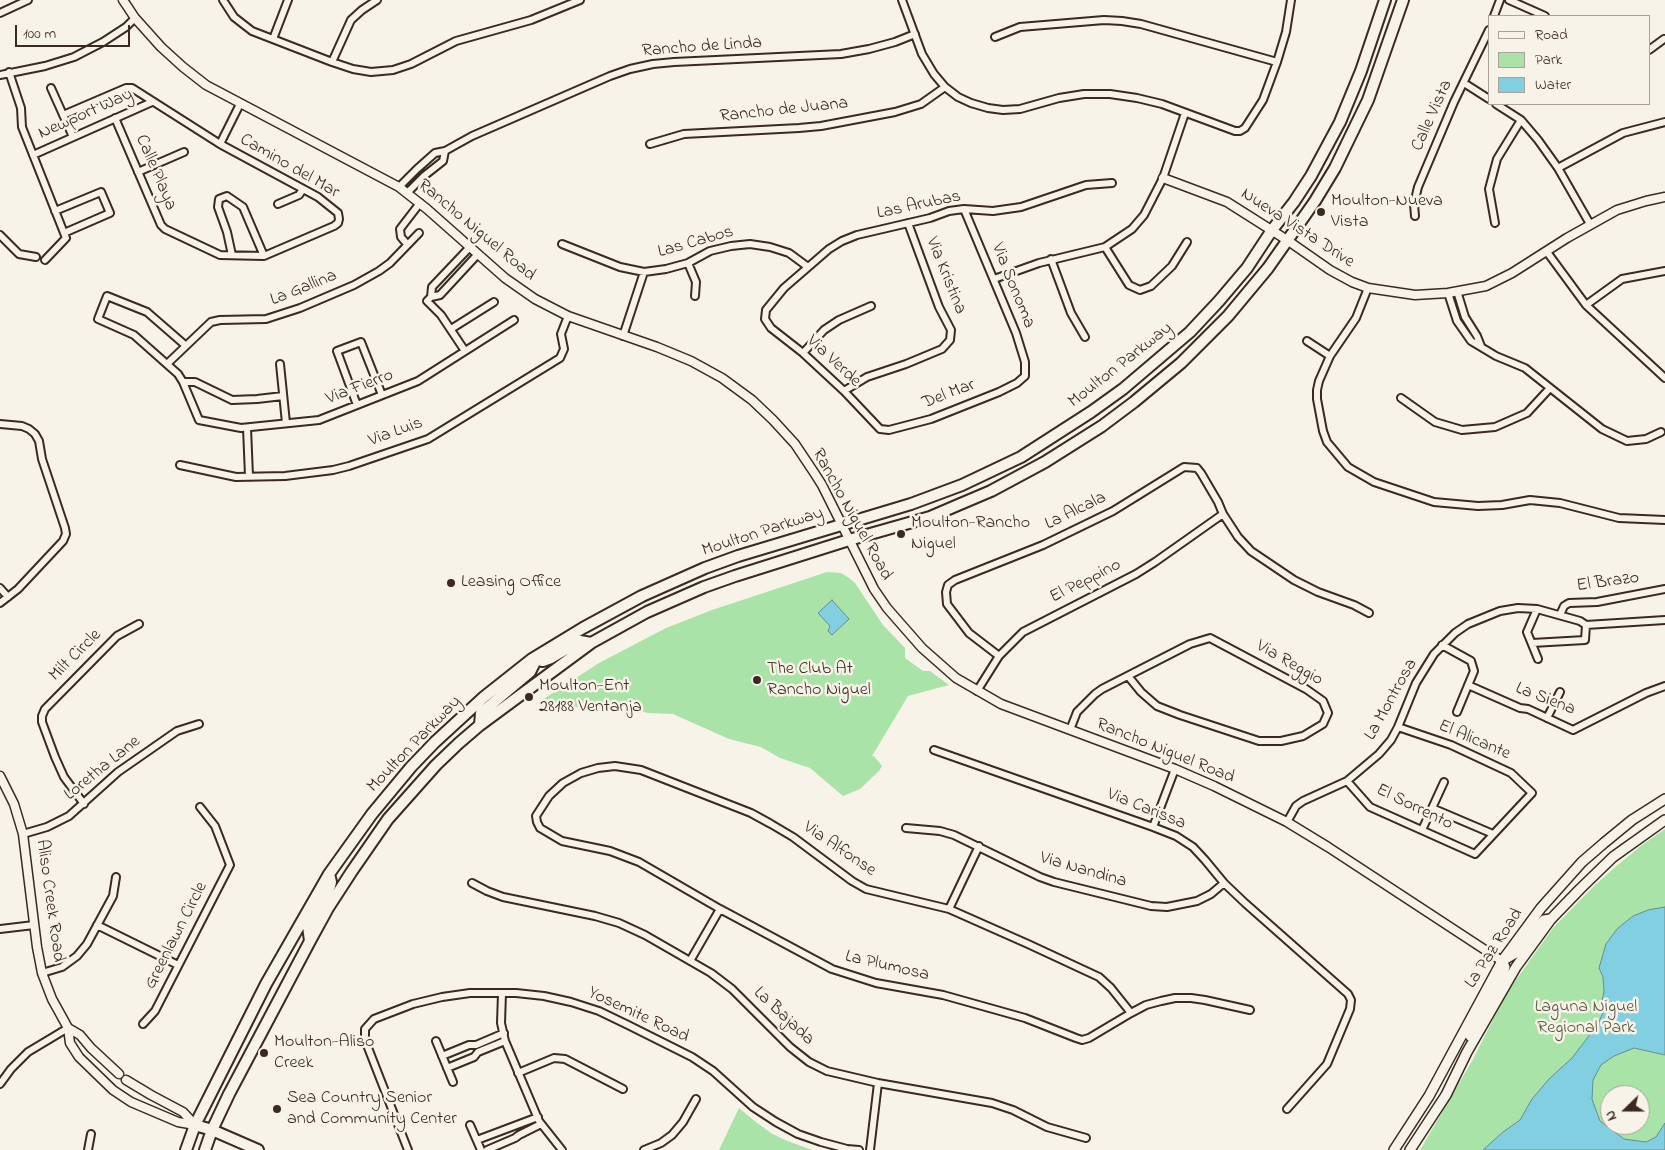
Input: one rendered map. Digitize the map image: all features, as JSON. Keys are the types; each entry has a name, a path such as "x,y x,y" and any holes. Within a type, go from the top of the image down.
{"main road":[{"name":"Moulton Parkway","path":"186,1150 195,1125 266,984 328,874 372,814 417,760 461,717 532,659 609,614 671,582 738,556 920,501 962,485 1021,457 1123,389 1190,332 1219,302 1247,268 1272,230 1294,202 1311,176 1340,122 1361,71 1385,0"},
{"name":"Moulton Parkway","path":"205,1150 229,1094 310,941 352,871 388,820 436,765 480,725 591,643 648,612 704,587 930,516 983,494 1045,462 1102,426 1157,384 1228,316 1268,268 1315,201 1335,168 1368,100 1403,0"},
{"path":"480,725 481,713 530,672 534,664 532,659 543,661 551,658 580,641 591,643"},
{"name":"La Paz Road","path":"1394,1150 1429,1096 1502,961 1541,908 1582,862 1632,820 1665,799"},
{"name":"La Paz Road","path":"1410,1150 1446,1095 1467,1052 1516,967 1551,919 1613,857 1665,820"},
{"path":"310,941 308,926 330,886 331,882 328,874"},
{"path":"1467,1052 1465,1047 1469,1037 1501,979 1504,967 1502,961 1519,952 1538,926 1544,920 1551,919"},
{"name":"Aliso Creek Road","path":"195,1125 212,1130 258,1150"}],"street":[{"path":"0,14 28,0"},
{"name":"Rancho Niguel Road","path":"122,0 161,47 206,85 378,175 408,193 477,255 535,299 568,316 691,361 722,378 752,400 774,420 795,444 822,485 874,588 904,629 940,666 977,691 1001,704 1175,769 1287,822 1328,846 1502,961"},
{"path":"223,0 234,17 252,31 353,70 372,72 392,70 411,64 456,41 531,20 580,0"},
{"path":"274,39 288,0"},
{"path":"332,62 351,20 377,0"},
{"path":"902,0 922,54 934,74 945,87 958,97 971,103 1003,110 1020,109 1059,98 1084,94 1110,94 1162,104 1235,131 1240,131 1249,124 1263,100 1286,32 1291,0"},
{"path":"1494,15 1500,0"},
{"path":"1509,0 1543,15"},
{"path":"0,73 44,66 74,57 103,42 126,27 135,18"},
{"path":"995,37 1020,27 1104,20 1122,21 1141,24 1277,62"},
{"name":"Calle Vista","path":"1415,216 1414,204 1418,187 1443,126 1488,32"},
{"name":"Rancho de Linda","path":"399,188 435,153 446,151 472,136 630,69 674,62 841,54 895,42 915,34"},
{"path":"1650,49 1664,39"},
{"path":"10,72 21,108 22,126 66,238 45,260"},
{"path":"1464,83 1488,98"},
{"name":"Rancho de Juana","path":"650,144 684,134 822,126 895,112 921,104 945,87"},
{"path":"51,88 73,137"},
{"name":"Camino del Mar","path":"63,115 126,88 132,88 220,144 318,197 336,210 339,219"},
{"name":"Newport Way","path":"32,155 152,102"},
{"name":"Camino del Mar","path":"220,144 240,104"},
{"path":"1498,105 1522,120 1558,168 1590,224"},
{"path":"994,279 1050,260 1105,247 1132,229 1144,215 1163,178 1185,113"},
{"name":"Calle Playa","path":"115,118 161,225 165,229 220,255 264,256 334,226 338,223 339,219"},
{"path":"1495,223 1489,190 1497,159 1522,120"},
{"path":"1558,168 1624,133 1665,122"},
{"name":"Rancho de Linda","path":"408,193 424,176 443,161 446,151"},
{"path":"138,172 184,152"},
{"name":"Nueva Vista Drive","path":"1163,178 1227,202 1330,270 1352,282 1368,288 1415,295 1453,292 1486,286 1512,273 1590,224 1617,210 1665,197"},
{"name":"Las Arubas","path":"764,319 766,310 784,288 829,249 857,235 930,218 949,211 964,209 1008,210 1056,197 1086,186 1112,183"},
{"path":"278,204 299,195 303,189"},
{"path":"55,211 101,192 110,214 64,233"},
{"path":"232,255 227,232 218,207 219,199 227,196 243,207 264,256"},
{"path":"407,244 401,237 400,229 420,203"},
{"name":"Via Sonoma","path":"964,209 1016,333 1025,362 1025,376"},
{"name":"Via Kristina","path":"844,391 866,377 906,364 942,349 950,340 951,330 940,307 908,223"},
{"name":"La Gallina","path":"167,364 211,322 274,318 354,285 385,267 419,233"},
{"path":"0,235 19,254 36,257"},
{"path":"1105,247 1129,285 1140,290 1151,286 1172,266 1187,242"},
{"name":"Las Cabos","path":"562,244 620,267 644,272 688,263 710,251 750,244 770,247 789,253 808,267"},
{"path":"429,299 432,287 470,248"},
{"path":"1547,252 1586,305 1665,378"},
{"path":"429,299 440,295 477,255"},
{"path":"1050,260 1071,313 1085,336"},
{"path":"688,263 696,282 695,296"},
{"path":"1586,305 1622,280 1665,271"},
{"path":"623,336 644,272"},
{"path":"1368,288 1356,318 1330,356 1318,381 1316,398 1327,442 1348,467 1374,482 1434,502 1478,506 1502,505 1530,500 1560,503 1619,518 1665,520"},
{"path":"1453,292 1481,346"},
{"path":"1453,292 1457,321 1471,341 1496,356 1525,368 1602,429 1627,441 1646,440 1661,432"},
{"path":"185,345 147,312 107,296 98,319 134,335 178,374 183,382 195,382 232,400 284,396"},
{"path":"429,299 465,351"},
{"path":"451,329 494,302"},
{"path":"803,353 824,330 839,320 871,306"},
{"name":"Via Luis","path":"180,465 236,477 285,476 333,470 428,439 560,358 564,349 561,334 568,316"},
{"name":"Via Verde","path":"764,319 771,328 803,353 844,391 880,429"},
{"name":"Via Fierro","path":"183,382 199,420 247,428 319,420 418,381 514,320"},
{"path":"1463,330 1470,324"},
{"path":"1307,341 1330,356"},
{"path":"357,405 337,351 361,342 382,395"},
{"path":"280,364 286,423"},
{"name":"Del Mar","path":"880,429 889,430 932,419 999,392 1017,383 1025,376"},
{"path":"1401,398 1436,422 1462,430 1494,427 1528,413 1550,388"},
{"path":"0,424 22,426 35,434 39,441 42,459 66,534 63,541 18,589 0,603"},
{"path":"247,428 249,476"},
{"name":"La Alcala","path":"999,656 969,633 947,604 946,592 948,586 954,580 1043,545 1113,511 1184,468 1197,468 1218,502 1223,514"},
{"path":"1223,514 1238,537 1251,551 1294,580 1318,592 1354,604 1370,613"},
{"name":"El Peppino","path":"977,691 999,656 1023,632 1149,566 1223,514"},
{"path":"0,588 8,597"},
{"name":"El Brazo","path":"1560,615 1564,606 1569,603 1597,602 1665,589"},
{"path":"1536,608 1527,632 1538,659"},
{"name":"La Montrosa","path":"1287,822 1296,806 1347,781 1380,754 1391,740 1416,683 1434,654 1442,644 1468,624 1500,611 1536,608 1580,621 1586,625"},
{"path":"1532,643 1585,640 1586,625 1665,620"},
{"name":"Milt Circle","path":"84,804 64,777 42,722 42,716 45,709 117,636 138,624"},
{"name":"Via Reggio","path":"1070,730 1077,712 1095,694 1128,676 1190,644 1210,638 1306,689 1323,701 1328,714 1323,724 1303,736 1281,741 1259,741 1157,706 1140,692 1128,676"},
{"path":"1442,644 1471,661 1474,671 1457,712"},
{"name":"La Siena","path":"1468,685 1520,708 1528,709 1573,730 1646,693 1665,686"},
{"path":"1547,718 1560,692"},
{"name":"Loretha Lane","path":"23,834 47,827 69,816 118,772 177,731 199,724"},
{"name":"El Alicante","path":"1398,727 1451,745 1511,774 1532,793 1493,834"},
{"name":"Via Carissa","path":"934,750 1176,836 1193,847 1224,883 1348,994 1351,1000 1350,1009 1327,1064 1287,1109"},
{"name":"Via Alfonse","path":"537,822 536,816 538,811 563,782 581,773 598,768 615,766 641,770 765,820 793,837 852,881 866,889 949,909 1099,977 1111,988 1131,1013"},
{"path":"1153,827 1175,769"},
{"name":"Aliso Creek Road","path":"0,776 14,804 23,834 42,973 52,1000 68,1028 70,1043 79,1057 113,1090 131,1102 178,1122 195,1125"},
{"name":"El Sorrento","path":"1347,781 1370,807 1475,854 1493,834"},
{"path":"1422,830 1444,782"},
{"name":"Greenlawn Circle","path":"143,1024 155,1011 230,865 215,826 200,807"},
{"path":"1432,808 1493,834"},
{"name":"La Plumosa","path":"537,822 545,832 562,841 610,851 639,862 720,909 832,969 876,983 943,996 1025,1018 1082,1040 1089,1038 1131,1013 1154,1003 1175,998 1191,998 1250,1010"},
{"name":"Via Nandina","path":"906,828 940,830 978,846 1040,877 1151,906 1167,907 1198,901 1211,894 1224,883"},
{"path":"949,909 978,846"},
{"path":"42,973 62,967 77,956 87,944 113,896 116,877"},
{"name":"La Bajada","path":"472,883 487,891 503,896 573,910 619,924 645,935 711,973 732,989 790,1047 809,1062 827,1072 992,1103 1013,1110 1047,1127 1086,1138"},
{"path":"690,961 720,909"},
{"path":"0,929 34,925"},
{"path":"98,926 178,965"},
{"name":"Yosemite Road","path":"408,1150 365,1040 365,1029 374,1019 414,1004 470,993 516,993 544,996 571,1002 599,1012 692,1058 713,1071 753,1107 798,1134 847,1149 859,1150"},
{"path":"502,993 501,1023 504,1037 541,1124 562,1150"},
{"path":"0,1084 11,1069 28,1052 68,1028"},
{"name":"Aliso Creek Road","path":"68,1028 80,1036 119,1074"},
{"path":"447,1068 474,1057 477,1049 504,1037"},
{"path":"436,1041 453,1082"},
{"path":"442,1056 469,1045 477,1049"},
{"path":"518,1073 554,1058 564,1060 623,1089"},
{"name":"Aliso Creek Road","path":"126,1080 150,1096 183,1112 195,1125"},
{"path":"870,1150 878,1083"},
{"path":"644,1150 661,1143 672,1135 683,1122 696,1099"},
{"path":"477,1140 538,1117"},
{"path":"486,1150 515,1138 519,1134 541,1124"},
{"path":"470,1125 481,1150"},
{"path":"516,1126 519,1134"},
{"path":"88,1150 91,1134"}],"green space":[{"name":"The Club At Rancho Niguel","path":"827,572 841,573 855,583 883,625 905,648 905,658 923,671 930,671 949,685 908,696 872,756 882,766 860,789 843,796 810,768 780,758 761,747 729,739 673,714 648,713 619,705 601,703 549,712 542,700 599,663 666,628 712,610"},
{"name":"Laguna Niguel Regional Park","path":"1665,829 1665,1150 1420,1150 1472,1061 1513,984 1553,928 1614,868"},
{"path":"739,1108 771,1133 812,1150 719,1150"}],"water":[{"path":"832,600 849,619 832,635 828,631 830,626 818,613"},
{"path":"1665,907 1665,1055 1634,1048 1614,1056 1601,1065 1593,1080 1592,1099 1600,1121 1600,1135 1619,1135 1624,1139 1646,1142 1656,1137 1665,1123 1665,1150 1483,1150 1520,1120 1532,1099 1549,1079 1572,1058 1598,1024 1605,1008 1601,1004 1604,992 1603,977 1599,968 1606,944 1617,929 1633,916 1648,910"}],"place":[{"name":"Moulton-Nueva Vista","path":"1321,212"},
{"name":"Moulton-Rancho Niguel","path":"901,534"},
{"name":"Leasing Office","path":"451,583"},
{"name":"The Club At Rancho Niguel","path":"757,680"},
{"name":"Moulton-Ent 28188 Ventanja","path":"529,697"},
{"name":"Moulton-Aliso Creek","path":"264,1053"},
{"name":"Sea Country Senior and Community Center","path":"277,1109"}]}
